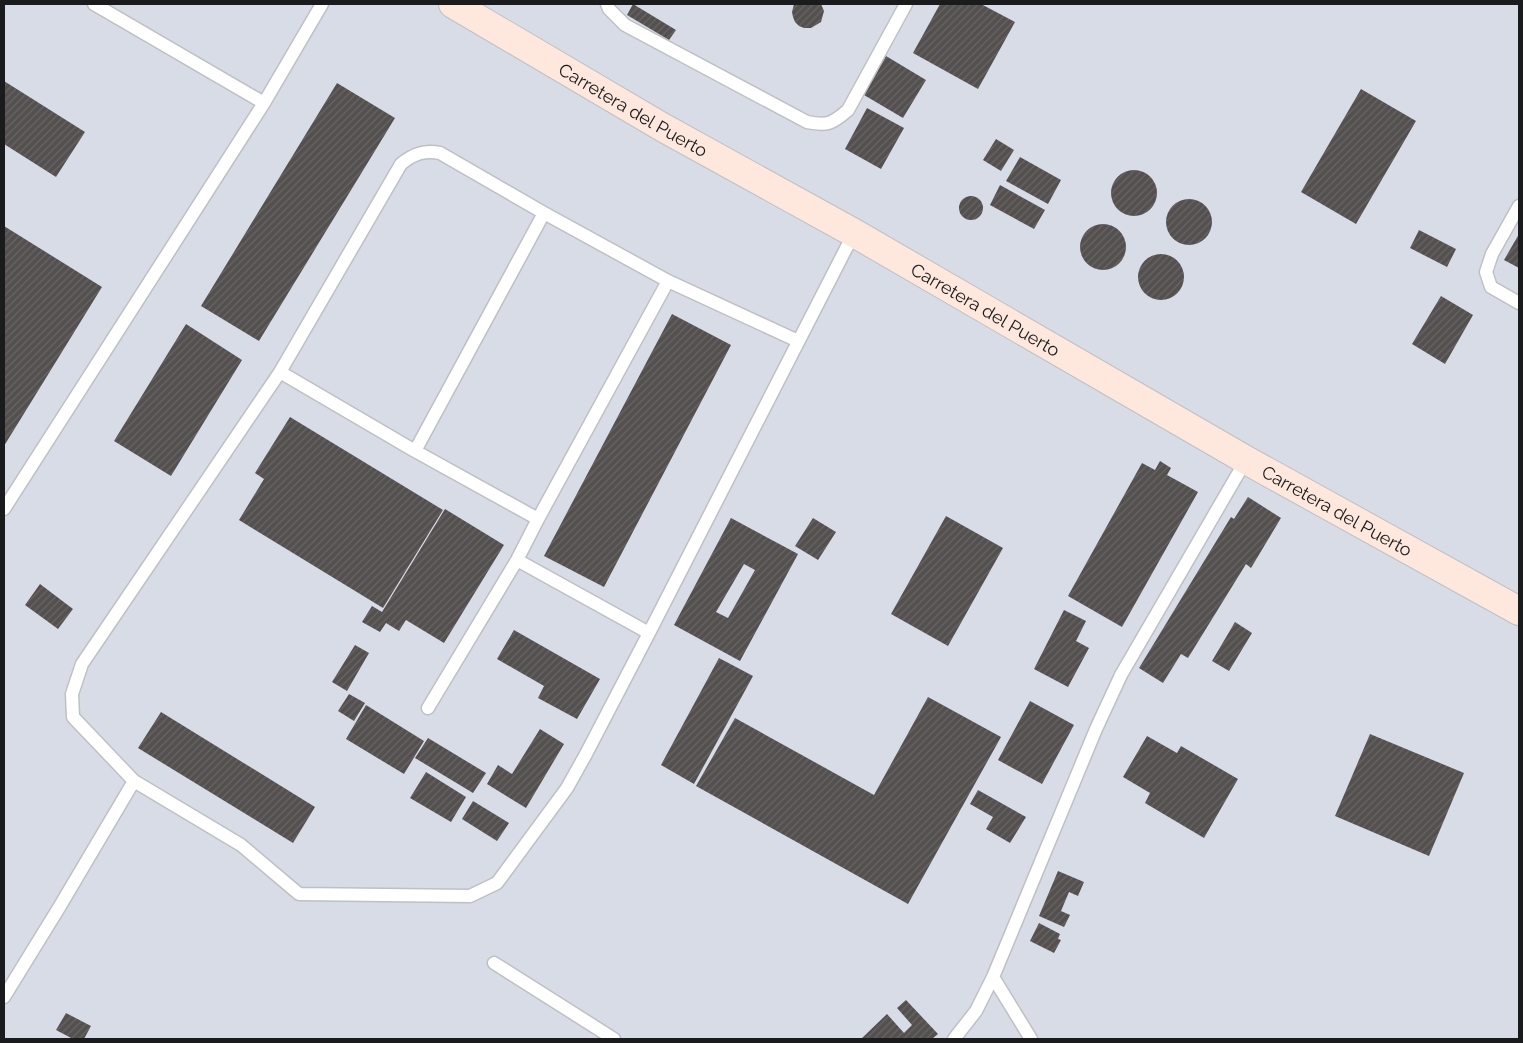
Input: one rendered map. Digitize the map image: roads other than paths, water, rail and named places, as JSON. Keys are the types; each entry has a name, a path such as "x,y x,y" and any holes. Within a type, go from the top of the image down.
{"main road":[{"name":"Carretera del Puerto","path":"453,4 662,127 854,233 1246,460 1519,611"}],"lane":[{"path":"94,4 264,103"},
{"path":"4,509 264,103 322,4"},
{"path":"607,4 625,25 807,122 822,125 837,120 848,110 906,4"},
{"path":"798,341 668,281 440,153 428,151 409,157 401,164 280,372 82,664 72,694 73,717 134,781 241,845 300,894 470,896 497,883 567,788 649,633 854,233"},
{"path":"1519,206 1492,254 1486,272 1491,287 1519,303"},
{"path":"415,451 544,213"},
{"path":"428,708 517,560 668,281"},
{"path":"280,372 415,451 538,519"},
{"path":"954,1039 976,1011 993,977 1120,675 1246,460"},
{"path":"517,560 649,633"},
{"path":"4,997 134,781"},
{"path":"494,963 614,1039"},
{"path":"993,977 1031,1039"}]}
